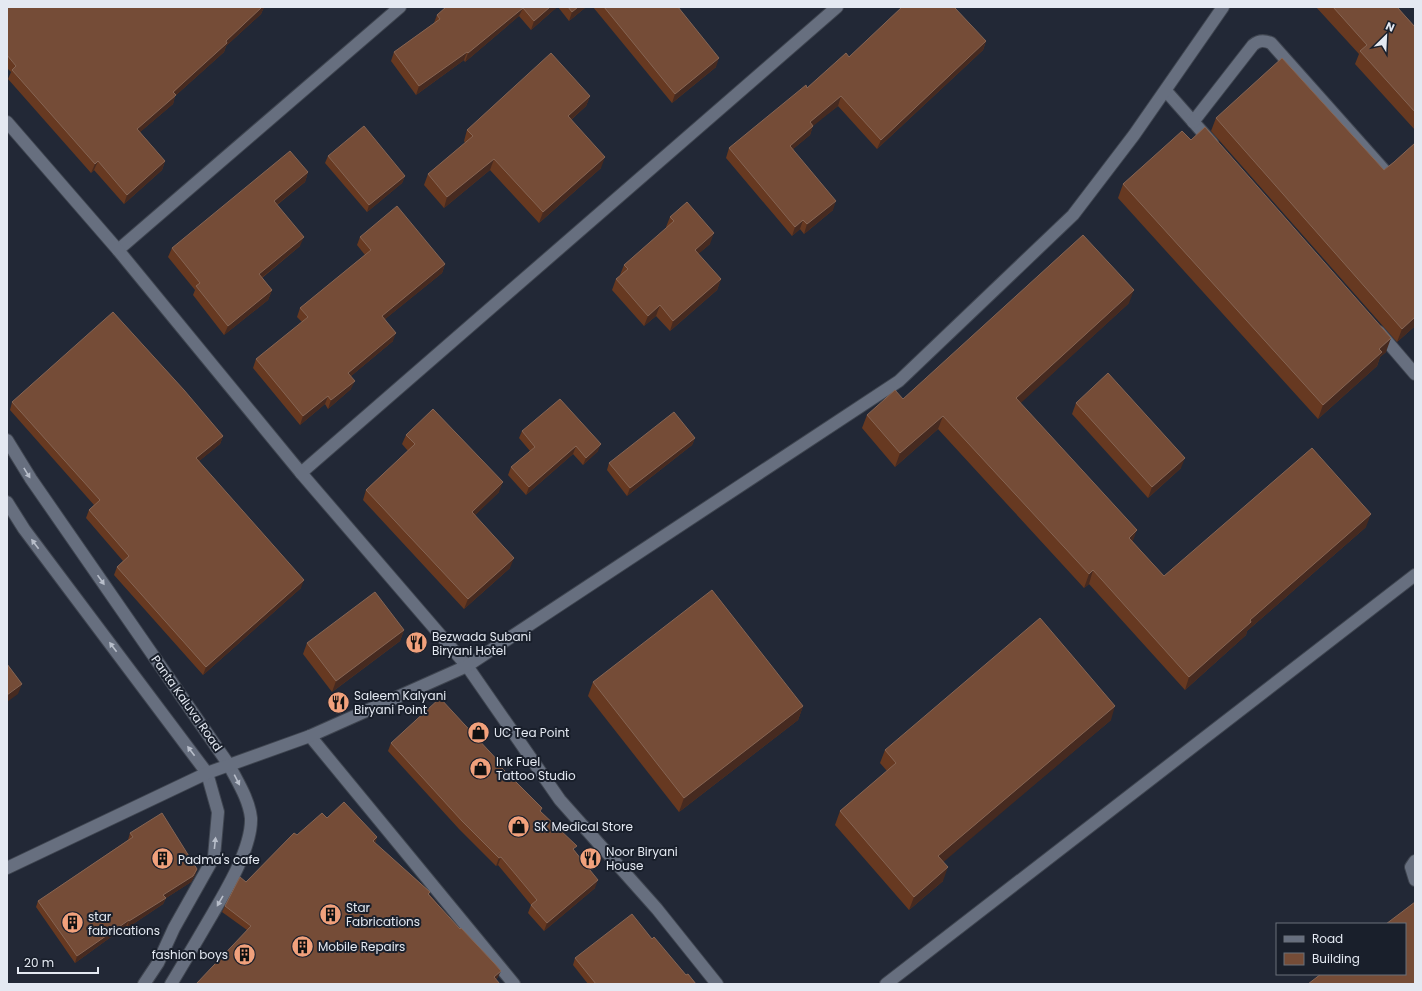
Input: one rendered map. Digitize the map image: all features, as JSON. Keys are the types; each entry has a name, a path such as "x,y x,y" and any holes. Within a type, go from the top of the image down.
{"street":[{"path":"118,250 400,7"},
{"path":"301,473 837,7"},
{"path":"7,868 207,773 310,736 467,666 899,381 1073,215 1134,135 1223,7"},
{"path":"1193,122 1253,45 1258,41 1264,40 1271,43 1384,170"},
{"path":"1166,90 1219,152"},
{"path":"7,122 118,250 301,473 467,666 560,800 656,909 717,984"},
{"path":"1373,326 1415,374"},
{"name":"Panta Kaluva Road","path":"7,440 31,479 229,765 245,796 250,818 249,833 244,851 232,879 191,952 171,984"},
{"name":"Panta Kaluva Road","path":"7,504 24,529 207,773 218,812 214,857 174,928 158,962 144,984"},
{"path":"886,984 1415,575"},
{"path":"310,736 514,984"},
{"path":"1415,861 1411,867 1415,880"}],"building":[{"path":"7,7 262,7 226,41 227,43 173,92 176,95 137,129 165,161 127,195 98,161 95,164 12,70 16,66 7,55"},
{"path":"446,7 550,7 534,21 523,8 468,53 467,52 419,86 394,52 440,19 437,15"},
{"path":"568,7 578,7 572,12"},
{"path":"604,7 678,7 719,58 675,94"},
{"path":"902,7 954,7 986,41 881,140 841,96 810,122 813,126 790,146 836,201 807,224 803,220 795,227 729,148 806,85 807,88 846,53 849,57"},
{"path":"1333,7 1397,7 1415,27 1415,112 1360,51 1367,45"},
{"path":"551,53 590,96 568,116 605,157 543,212 494,159 447,197 428,174 473,136 467,130"},
{"path":"1282,58 1384,170 1415,143 1415,317 1402,329 1216,118"},
{"path":"364,126 405,176 369,205 328,156"},
{"path":"1205,127 1391,338 1379,349 1382,352 1323,405 1123,184 1182,131 1191,140"},
{"path":"290,151 308,172 274,201 304,237 259,274 272,290 228,326 196,286 200,283 172,248"},
{"path":"687,202 714,233 695,250 721,279 673,321 660,305 648,316 616,279 628,269 624,265 674,221 670,217"},
{"path":"397,206 445,264 382,316 396,333 348,373 355,381 331,400 328,396 303,416 256,359 308,317 300,308 371,250 360,237"},
{"path":"1083,235 1134,290 1016,398 1137,530 1129,538 1164,576 1312,448 1371,514 1250,620 1251,622 1189,677 1093,570 1089,574 943,416 900,453 867,415 895,390 903,399"},
{"path":"113,312 184,390 223,436 196,458 304,580 206,667 117,567 129,556 89,510 100,500 12,402"},
{"path":"1108,373 1185,458 1152,487 1076,403"},
{"path":"560,399 601,444 586,458 576,446 529,487 511,467 535,447 522,431"},
{"path":"433,409 503,482 472,512 514,558 468,599 366,490 415,444 406,435"},
{"path":"674,412 695,438 630,488 609,463"},
{"path":"712,590 803,706 684,798 593,682"},
{"path":"375,592 404,630 336,681 307,643"},
{"path":"1040,618 1115,706 938,856 948,867 914,897 840,811 896,763 885,750"},
{"path":"7,664 22,684 7,695"},
{"path":"440,698 501,764 499,765 542,808 540,811 577,846 573,849 598,880 547,923 531,905 537,900 501,857 499,858 462,821 391,743"},
{"path":"344,802 377,837 373,841 430,892 428,894 501,971 494,977 500,984 196,984 251,926 225,906 240,877 246,882 294,833 297,835 322,813 327,818"},
{"path":"162,813 197,869 193,876 163,895 166,898 129,920 77,956 38,901 133,837 130,833"},
{"path":"1415,902 1415,984 1308,984 1320,975 1406,975 1406,923 1387,923"},
{"path":"632,914 652,939 654,937 686,975 688,974 696,984 596,984 575,958"}],"place":[{"name":"Bezwada Subani Biryani Hotel","path":"417,643"},
{"name":"Saleem Kalyani Biryani Point","path":"339,702"},
{"name":"UC Tea Point","path":"478,732"},
{"name":"Ink Fuel Tattoo Studio","path":"481,768"},
{"name":"SK Medical Store","path":"518,826"},
{"name":"Noor Biryani House","path":"590,858"},
{"name":"Padma's cafe","path":"163,859"},
{"name":"Star Fabrications","path":"331,914"},
{"name":"star fabrications","path":"72,923"},
{"name":"Mobile Repairs","path":"302,946"},
{"name":"fashion boys","path":"244,954"}]}
